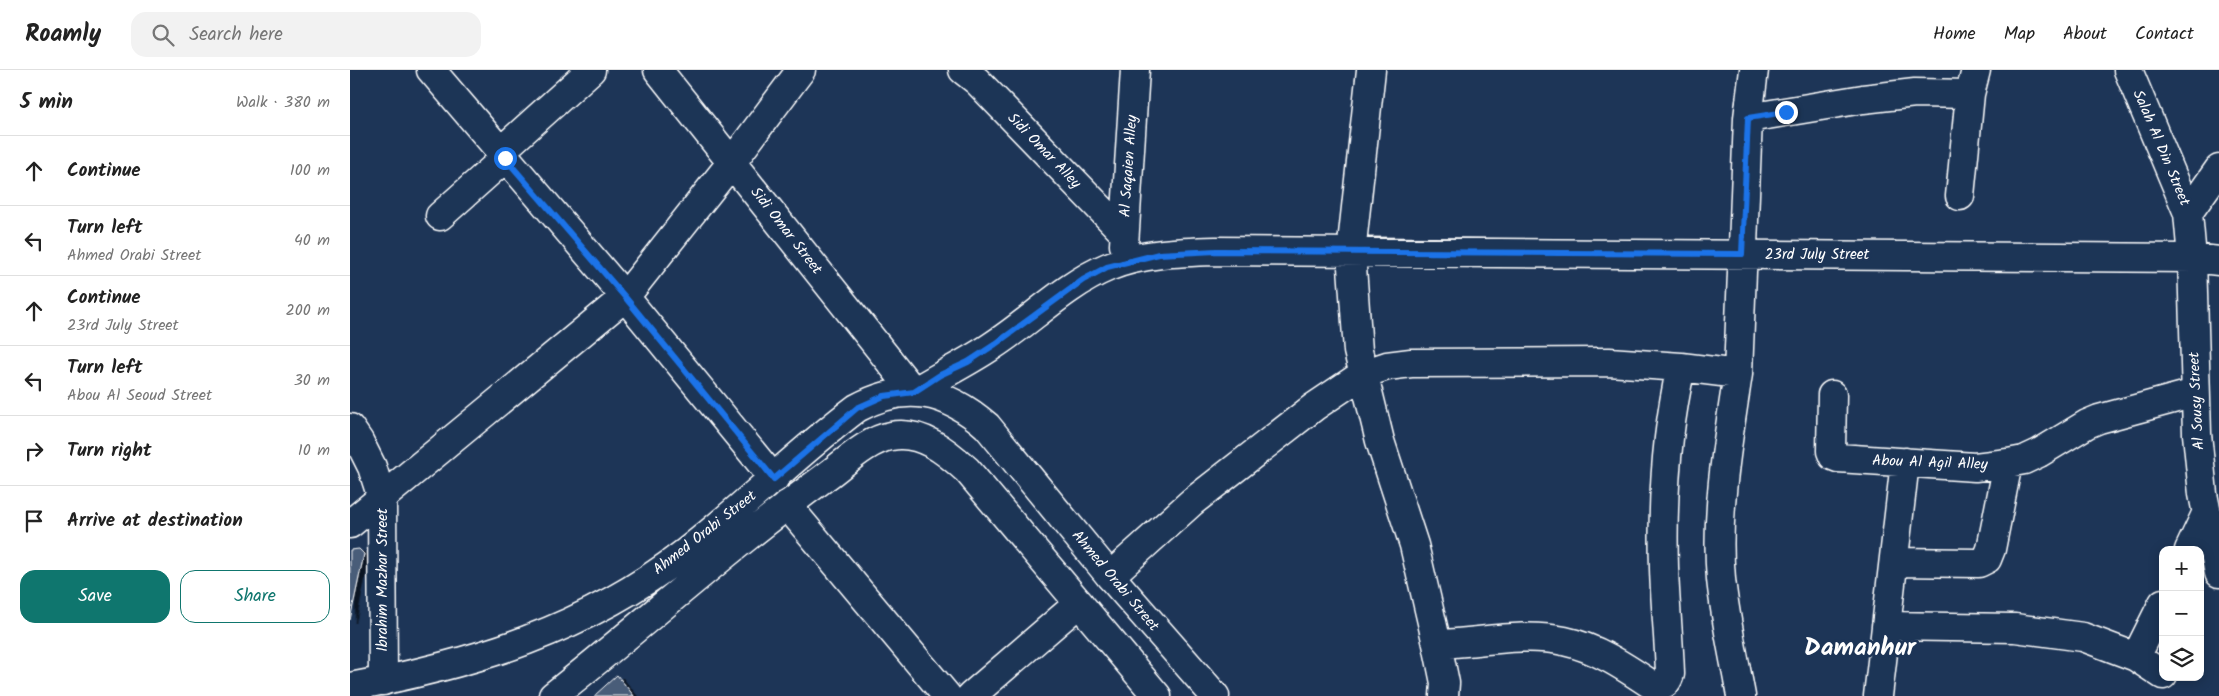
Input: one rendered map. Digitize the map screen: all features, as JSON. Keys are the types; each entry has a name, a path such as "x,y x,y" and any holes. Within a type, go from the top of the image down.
{"street":[{"path":"431,70 625,297 774,479"},
{"path":"440,216 591,70"},
{"name":"Sidi Omar Street","path":"658,70 914,392"},
{"path":"350,524 625,297 732,162 801,70"},
{"name":"Sidi Omar Alley","path":"963,70 976,81 1124,233"},
{"name":"Al Saqaien Alley","path":"1124,262 1124,233 1135,70"},
{"path":"1371,70 1351,253 1358,351 1380,442 1414,545 1445,683 1444,696"},
{"path":"1741,696 1721,579 1720,532 1724,477 1738,374 1748,118 1754,70"},
{"name":"Salah Al Din Street","path":"2128,70 2188,213 2192,258"},
{"path":"1748,118 1863,99 1915,93 1973,82 1960,196"},
{"path":"2188,213 2219,169"},
{"name":"23rd July Street","path":"914,392 994,345 1083,280 1107,267 1159,254 1187,252 1742,254 2192,258 2219,261"},
{"name":"Al Sousy Street","path":"2192,258 2195,393 2202,494 2219,573"},
{"path":"1110,576 1192,502 1251,454 1363,374 1387,366 1410,363 1609,362 1681,367 1738,374"},
{"path":"1437,644 1534,638 1563,640 1593,650 1616,661 1652,685 1664,685 1668,681 1670,674 1664,568 1664,495 1669,431 1681,367"},
{"name":"Ahmed Orabi Street","path":"350,687 433,670 523,642 575,621 632,590 686,552 857,408 884,396 914,392 950,400 987,426 1110,576 1216,696"},
{"name":"Abou Al Agil Alley","path":"1832,395 1831,452 1833,456 1838,458 1976,467 2024,460 2099,419 2195,393"},
{"name":"Ibrahim Mazhar Street","path":"350,428 359,440 372,467 382,498 383,681"},
{"name":"Ahmed Orabi Street","path":"553,696 786,505 880,440 900,435 922,438 951,456 967,470 1157,696"},
{"path":"1878,696 1905,462"},
{"path":"1894,562 1979,563 1987,559 1991,550 2008,463"},
{"path":"786,505 947,696"},
{"path":"2191,546 2206,514"},
{"path":"972,696 1079,603"},
{"path":"2136,657 2159,611"},
{"path":"1886,626 2015,628 2083,637 2136,657 2159,672"},
{"path":"413,696 433,670"}],"building":[{"path":"359,549 364,554 350,620 350,550"},
{"path":"617,675 634,696 594,696"}],"district":[{"name":"Damanhur","path":"1860,648"}],"route":[{"path":"505,158 625,297 774,479 857,408 884,396 914,392 994,345 1083,280 1107,267 1124,262 1159,254 1216,251 1742,254 1748,118 1786,112"}]}
